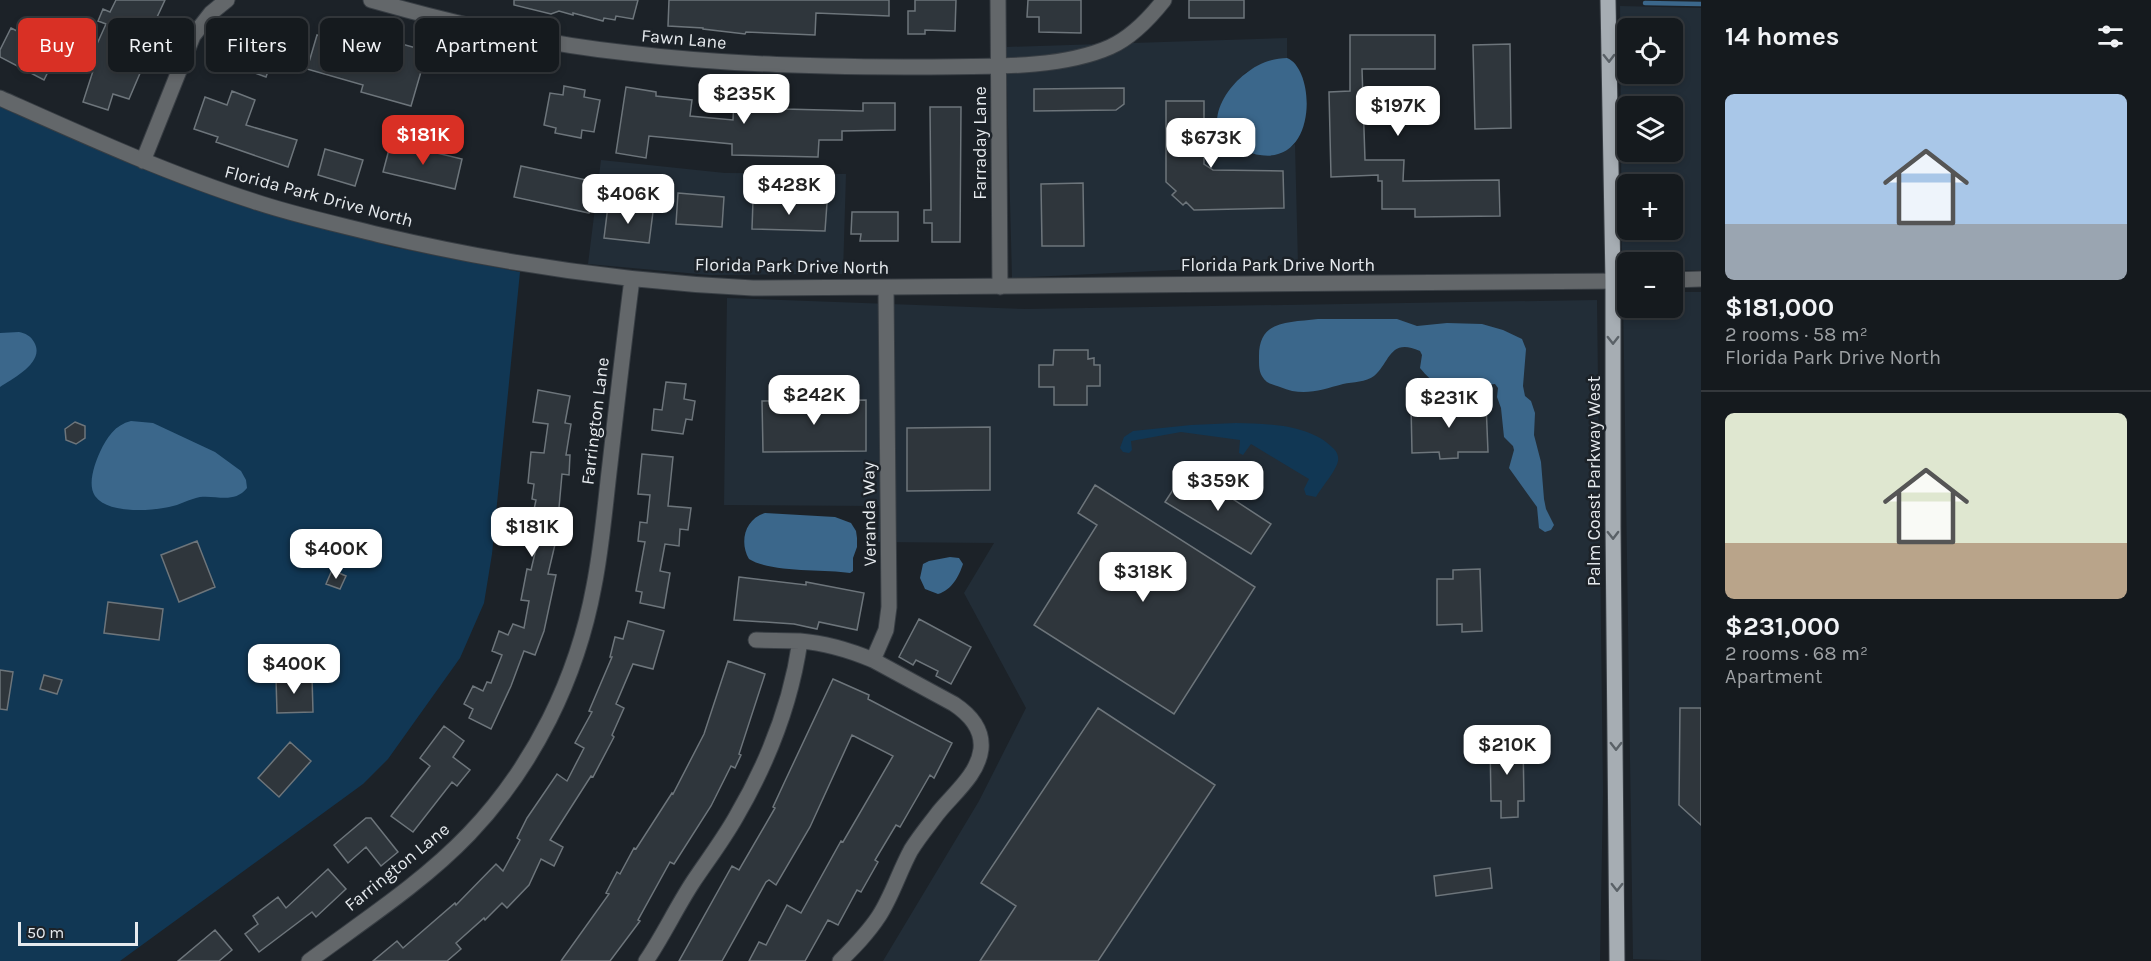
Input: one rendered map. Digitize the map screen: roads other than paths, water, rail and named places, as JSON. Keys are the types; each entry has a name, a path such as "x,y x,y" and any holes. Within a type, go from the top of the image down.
{"main road":[{"name":"Palm Coast Parkway West","path":"1608,0 1619,252"},
{"name":"Palm Coast Parkway West","path":"1617,961 1613,526 1619,318"}],"street":[{"path":"142,160 189,43 204,21 228,0"},
{"name":"Fawn Lane","path":"371,0 547,42 647,56 806,66 999,66 1067,59 1110,47 1135,31 1164,0"},
{"name":"Farraday Lane","path":"998,0 1000,287"},
{"name":"Florida Park Drive North","path":"0,98 142,160 253,201 325,221 473,255 632,279 753,288 1617,281"},
{"name":"Farrington Lane","path":"309,961 393,899 461,842 485,816 518,773 550,718 579,647 594,585 632,279"},
{"path":"1683,280 1701,279"},
{"name":"Veranda Way","path":"873,660 886,630 889,607 886,288"},
{"path":"756,640 821,643 849,650 873,660 965,711 972,720 981,741 981,751 973,771 940,810 911,850 880,915 859,943 840,961"},
{"path":"646,961 754,786 783,716 800,641"}],"waterway":[{"path":"1645,3 1701,4"}]}
